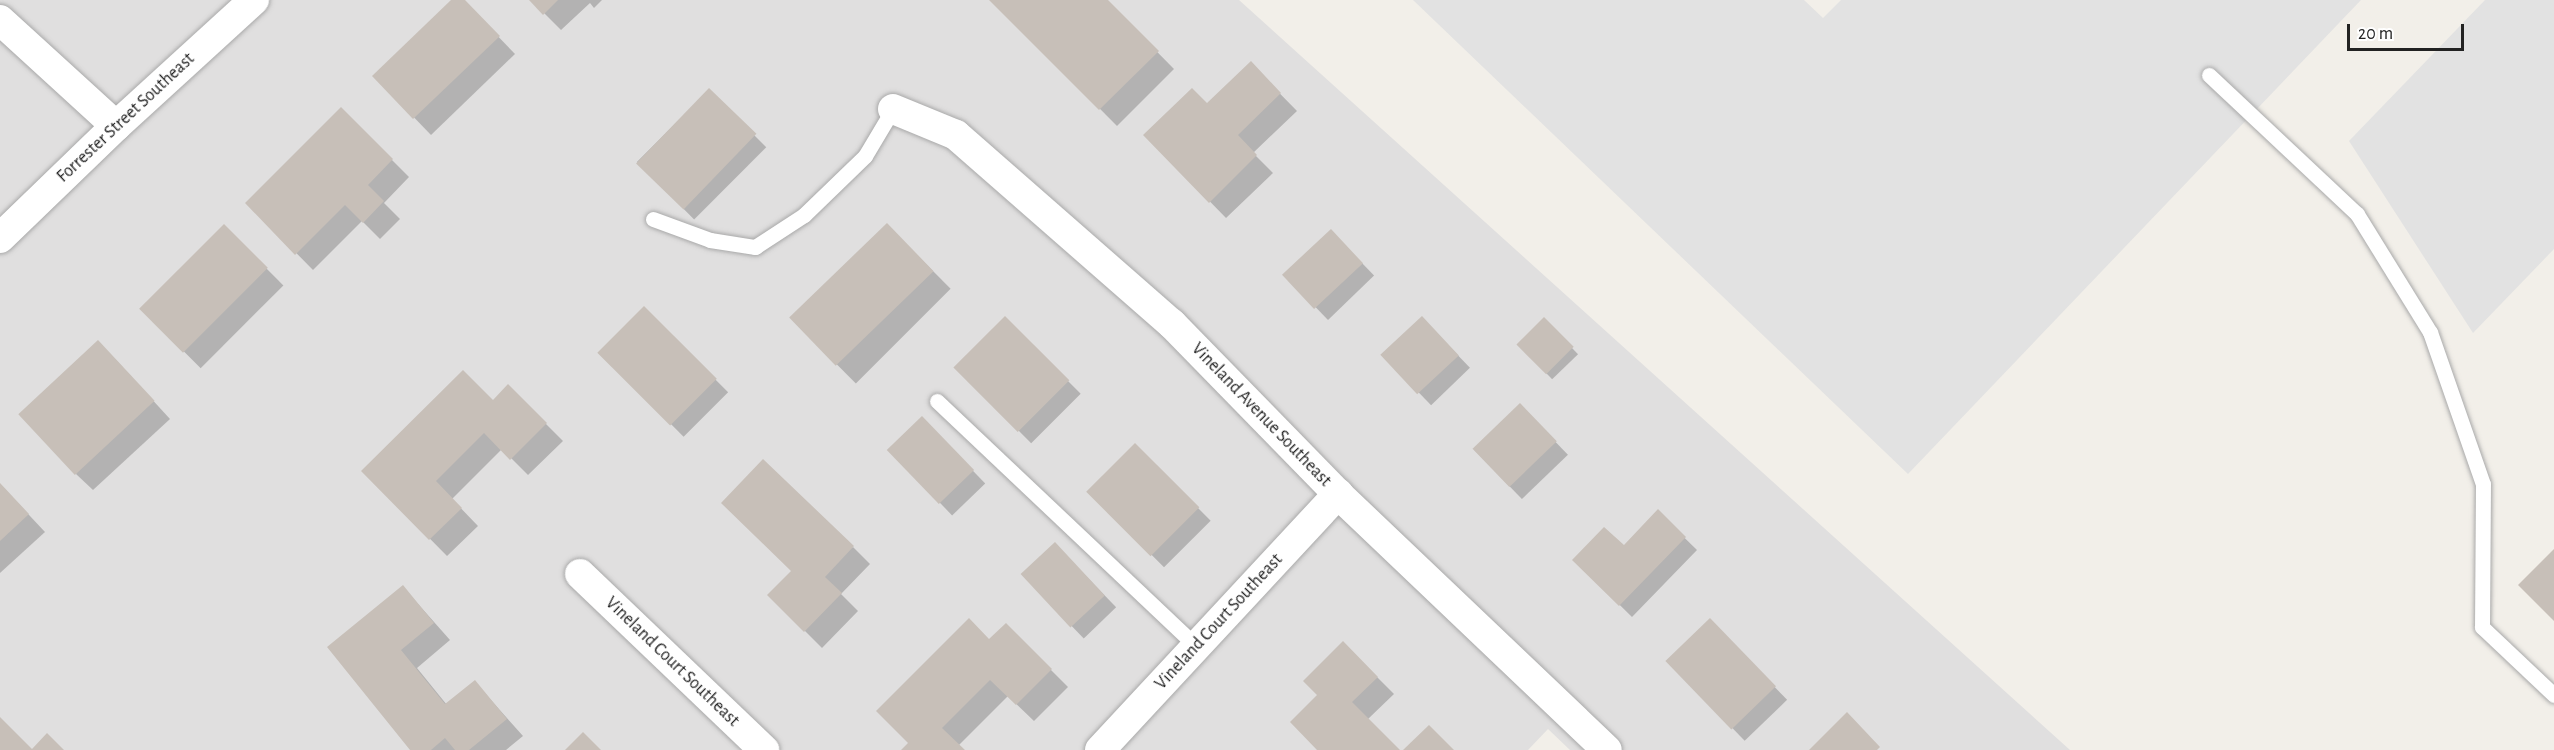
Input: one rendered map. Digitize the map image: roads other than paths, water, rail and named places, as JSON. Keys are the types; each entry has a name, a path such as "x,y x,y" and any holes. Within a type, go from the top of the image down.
{"street":[{"name":"Forrester Street Southeast","path":"0,238 254,0"},
{"path":"0,20 117,126"},
{"name":"Vineland Avenue Southeast","path":"893,109 956,135 1172,324 1338,494 1607,750"},
{"name":"Vineland Court Southeast","path":"1100,750 1338,494"},
{"name":"Vineland Court Southeast","path":"580,574 764,750"}],"lane":[{"path":"2209,75 2357,214 2430,332 2483,484 2482,627 2554,695"},
{"path":"653,219 710,240 755,247 804,215 865,156 893,109"},
{"path":"937,401 1196,646"}]}
